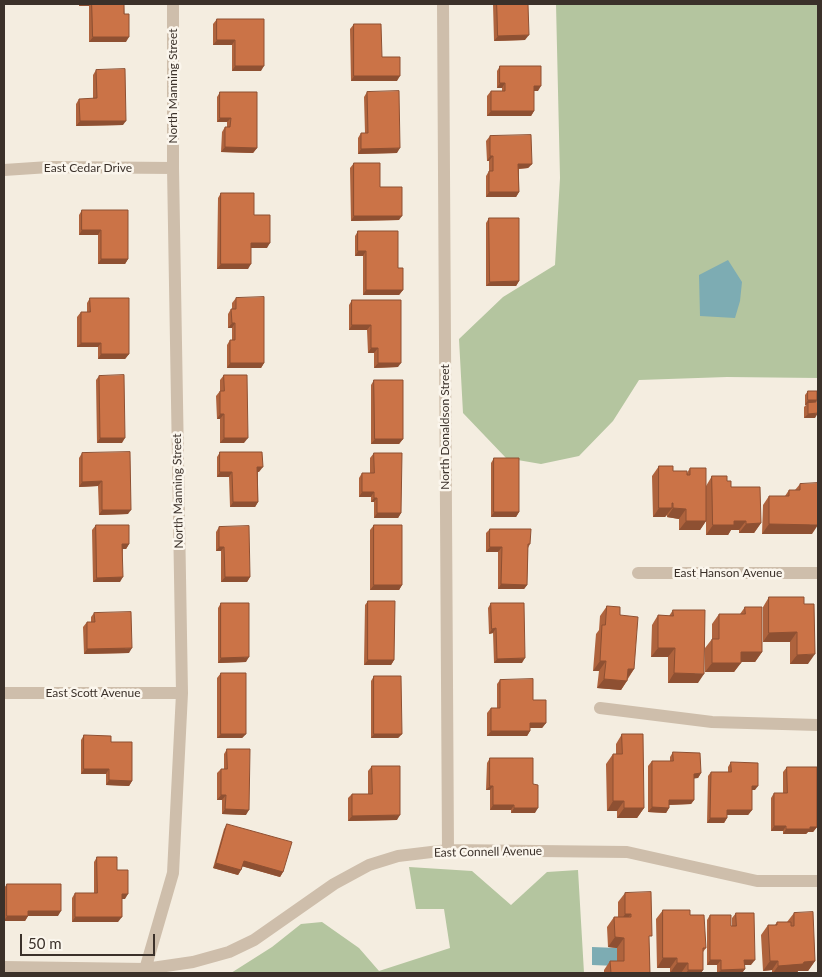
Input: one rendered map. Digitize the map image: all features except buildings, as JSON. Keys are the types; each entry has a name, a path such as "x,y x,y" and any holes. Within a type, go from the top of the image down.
{"street":[{"name":"North Manning Street","path":"145,971 173,872 182,693 173,168 173,4"},
{"name":"North Donaldson Street","path":"443,4 448,850"},
{"name":"East Cedar Drive","path":"4,170 49,167 173,168"},
{"name":"East Hanson Avenue","path":"638,574 818,573"},
{"name":"East Scott Avenue","path":"4,693 182,693"},
{"path":"600,708 712,722 818,725"},
{"name":"East Connell Avenue","path":"4,967 145,971 192,962 238,948 254,940 334,884 369,865 398,856 448,850 627,852 758,881 818,881"}],"green space":[{"path":"556,4 818,4 818,378 727,377 639,380 613,421 579,456 541,464 506,458 463,413 459,339 503,297 555,265 560,178"},
{"path":"409,867 472,871 511,905 547,872 578,870 584,973 231,973 272,947 301,924 322,922 359,948 379,971 450,948 444,909 416,909"}],"water":[{"path":"728,260 742,282 740,301 735,318 700,316 699,275"},
{"path":"592,947 617,948 617,966 592,965"}]}
